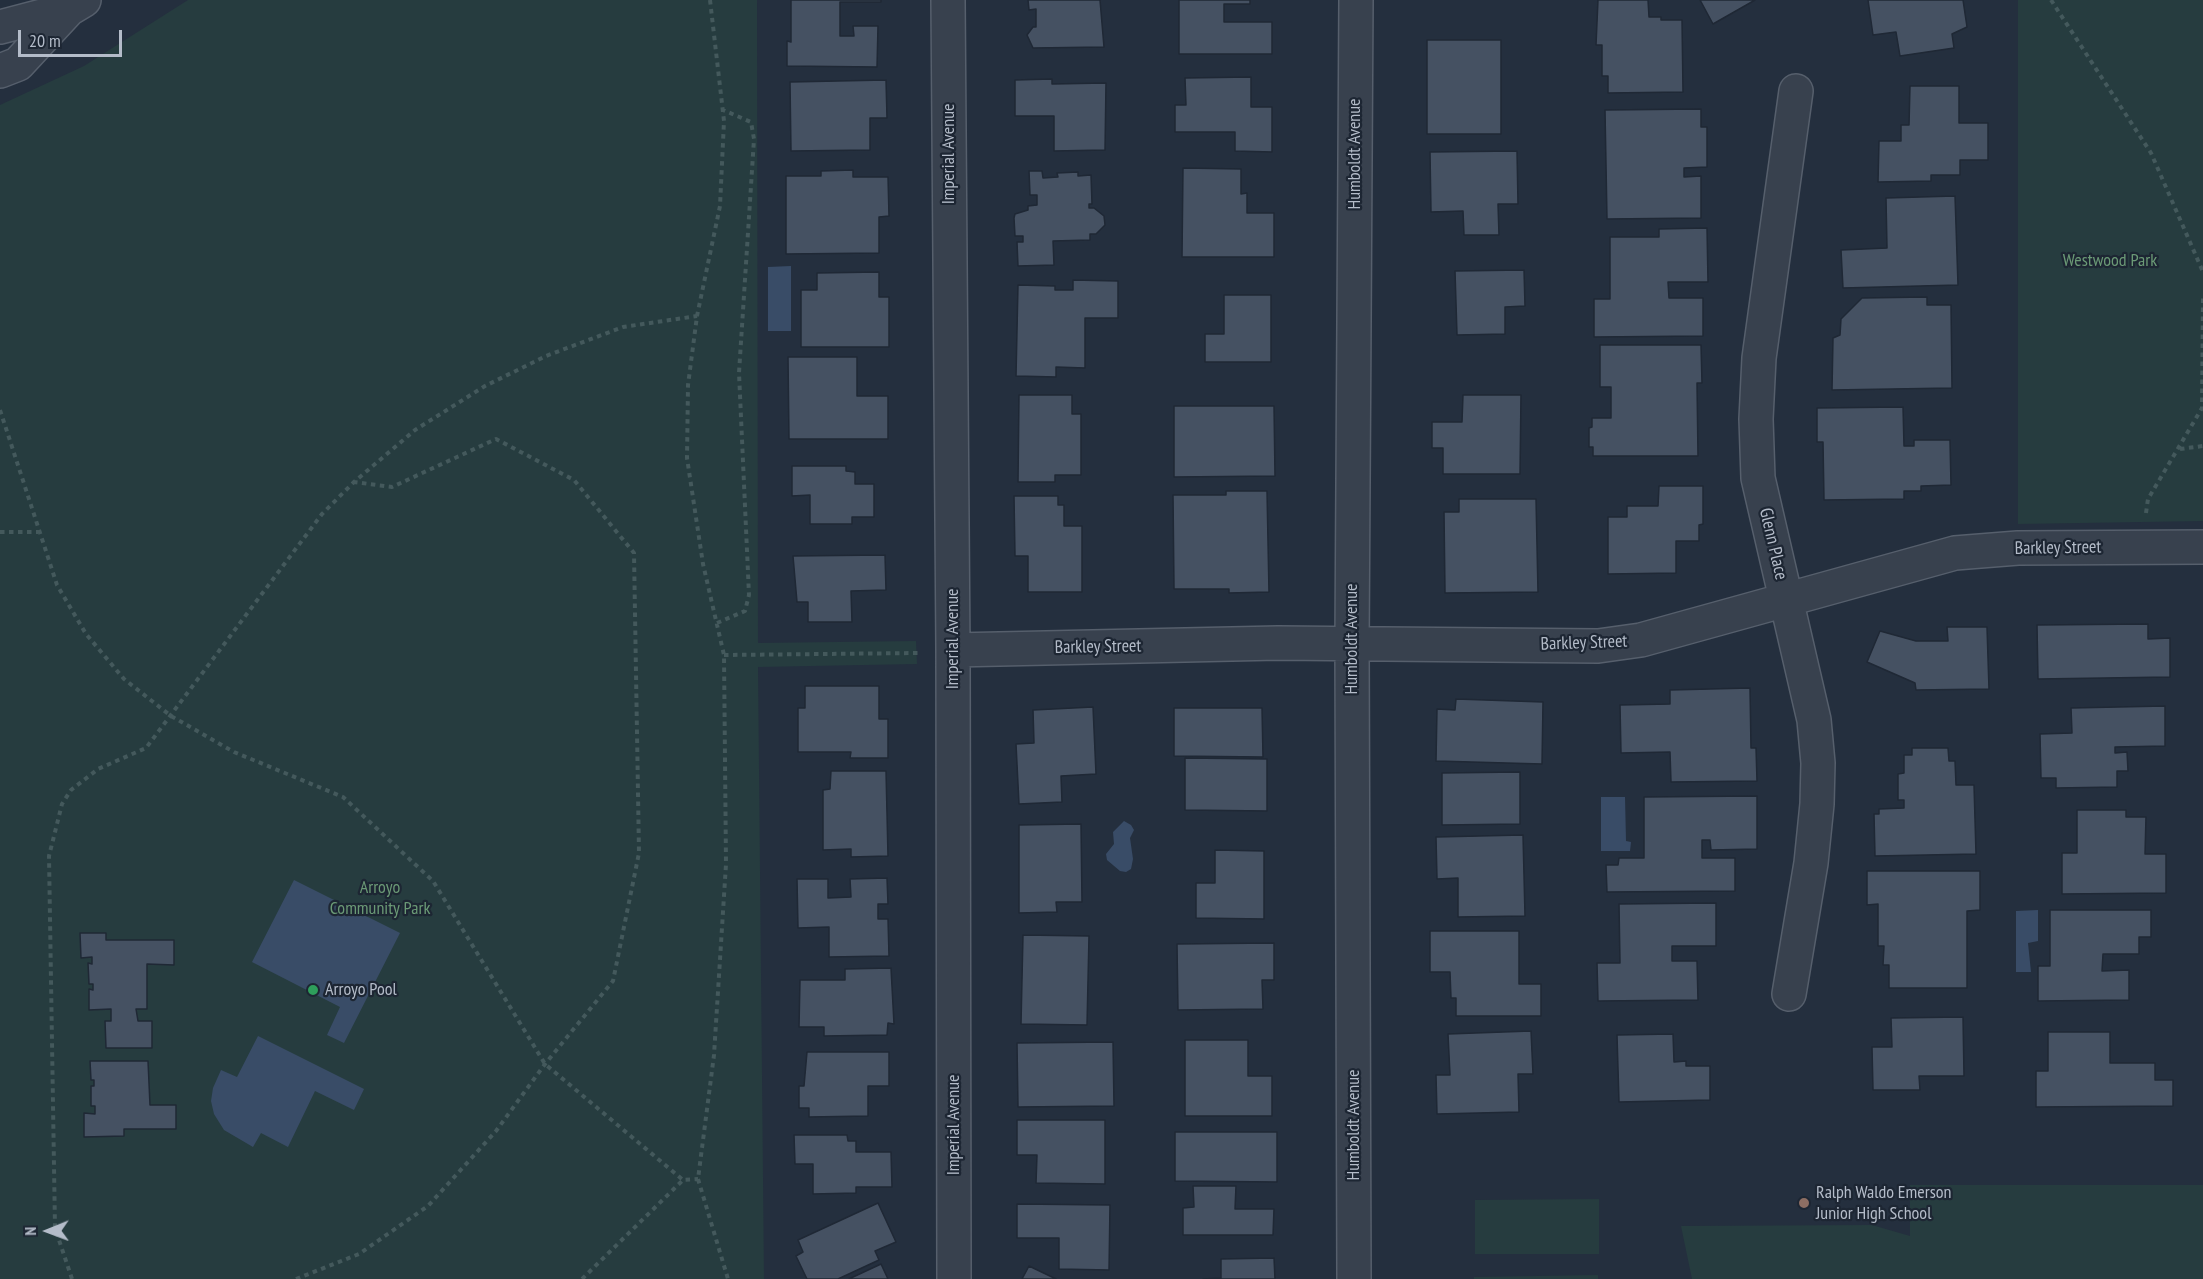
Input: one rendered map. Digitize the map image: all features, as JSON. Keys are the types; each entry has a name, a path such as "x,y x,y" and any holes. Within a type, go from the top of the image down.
{"street":[{"name":"Imperial Avenue","path":"948,0 953,650 954,1279"},
{"name":"Humboldt Avenue","path":"1354,1279 1352,644 1356,0"},
{"path":"0,27 72,3"},
{"path":"0,71 18,63 72,3"},
{"name":"Glenn Place","path":"1789,994 1811,862 1817,804 1818,763 1814,720 1758,478 1756,419 1759,358 1796,91"},
{"name":"Barkley Street","path":"953,650 1352,644 1598,646 1641,640 1955,553 2018,548 2203,548"}],"path":[{"path":"710,0 722,109 720,206 697,316 688,385 687,458 703,564 724,655 726,864 714,1055 698,1179 728,1279"},
{"path":"2051,0 2151,153 2203,272"},
{"path":"717,623 745,611 749,595 739,373 754,139 751,122 722,109"},
{"path":"2146,547 2148,499 2202,408 2203,296"},
{"path":"72,1279 56,1228 49,856 56,818 71,790 98,769 146,748 322,514 354,482 415,430 485,386 546,356 623,327 697,316"},
{"path":"0,410 57,585 86,634 124,678 171,716 234,752 343,797 433,881 546,1064 682,1180"},
{"path":"296,1279 359,1254 428,1206 496,1131 613,981 639,853 634,553 574,480 496,439 392,487 354,482"},
{"path":"2179,449 2203,447"},
{"path":"0,532 39,532"},
{"path":"724,655 953,650"},
{"path":"582,1279 682,1180 698,1179"}],"green space":[{"name":"Arroyo Community Park","path":"188,0 757,0 758,643 916,641 917,664 758,667 764,1279 0,1279 0,105 84,66"},
{"name":"Westwood Park","path":"2018,0 2203,0 2203,521 2018,524"},
{"path":"1910,1185 2203,1185 2203,1279 1692,1279 1681,1226 1872,1225 1910,1236"},
{"path":"1599,1199 1599,1254 1475,1254 1475,1200"},
{"path":"1598,1275 1598,1279 1474,1279 1474,1277"}],"water":[{"path":"791,266 791,331 768,331 768,267"},
{"path":"1601,797 1625,797 1626,841 1631,842 1630,851 1601,851"},
{"path":"1124,821 1134,830 1130,838 1133,859 1131,869 1126,872 1120,871 1107,860 1106,854 1114,844 1113,832"},
{"path":"294,880 400,933 344,1043 327,1035 340,1007 252,962"},
{"path":"2038,910 2038,941 2028,943 2031,972 2016,972 2016,911"},
{"path":"258,1036 364,1089 354,1110 315,1091 288,1147 261,1133 253,1147 224,1130 214,1114 211,1101 213,1088 221,1070 237,1077"}],"building":[{"path":"791,0 881,0 881,2 840,2 840,36 854,36 853,26 878,26 877,67 787,66 787,41 791,42"},
{"path":"1028,0 1100,0 1104,47 1033,48 1027,35 1033,27 1036,27 1036,9 1029,10"},
{"path":"1179,0 1250,0 1250,4 1224,4 1224,22 1272,22 1272,54 1179,54"},
{"path":"1598,0 1648,0 1649,17 1661,17 1661,20 1682,20 1683,92 1608,93 1608,76 1602,76 1602,45 1596,45"},
{"path":"1700,0 1755,0 1713,24"},
{"path":"1868,0 1963,0 1967,27 1952,34 1954,48 1900,56 1896,32 1873,35"},
{"path":"1427,40 1501,40 1501,134 1427,134"},
{"path":"1251,77 1251,107 1272,107 1272,152 1235,151 1235,132 1175,132 1175,105 1186,105 1185,78"},
{"path":"1052,79 1052,84 1106,83 1105,150 1054,151 1054,116 1015,116 1015,80"},
{"path":"886,80 887,118 870,118 870,150 791,151 790,82"},
{"path":"1910,86 1959,86 1959,123 1988,123 1988,160 1960,160 1960,175 1931,175 1931,181 1878,182 1879,141 1901,141 1901,125 1909,125"},
{"path":"1701,109 1701,127 1707,127 1707,167 1684,168 1684,177 1701,176 1701,218 1607,219 1605,110"},
{"path":"1517,151 1518,204 1498,204 1499,235 1464,235 1463,211 1431,212 1430,152"},
{"path":"1183,168 1241,169 1241,194 1247,193 1247,213 1274,213 1274,257 1182,257"},
{"path":"853,170 853,177 888,177 889,216 879,217 879,253 786,254 786,176 821,176 821,171"},
{"path":"1029,171 1042,171 1043,178 1058,177 1057,173 1078,172 1078,176 1091,175 1092,204 1089,204 1089,208 1094,208 1104,216 1105,225 1096,234 1090,234 1090,240 1053,241 1054,265 1018,266 1017,242 1023,242 1023,236 1015,236 1015,214 1028,210 1028,206 1037,205 1037,195 1030,195"},
{"path":"1955,196 1958,285 1843,288 1841,250 1887,248 1886,198"},
{"path":"1707,228 1708,282 1668,282 1669,298 1703,298 1703,336 1594,337 1594,299 1610,299 1610,237 1659,237 1659,229"},
{"path":"1524,270 1525,306 1505,307 1505,334 1457,335 1455,271"},
{"path":"879,272 879,297 889,297 889,347 801,347 801,290 817,290 817,273"},
{"path":"1073,280 1118,281 1118,318 1085,318 1085,368 1056,367 1056,377 1016,376 1018,285 1055,286 1055,290 1073,290"},
{"path":"1224,295 1271,295 1271,362 1205,362 1205,334 1224,334"},
{"path":"1927,297 1927,305 1951,305 1952,388 1832,390 1833,338 1840,335 1841,319 1862,298"},
{"path":"1600,345 1701,345 1702,383 1697,383 1698,456 1593,456 1593,447 1589,447 1589,428 1592,427 1592,418 1611,418 1611,387 1600,387"},
{"path":"788,357 857,357 857,396 888,396 888,439 789,439"},
{"path":"1019,395 1072,395 1072,414 1081,414 1081,475 1055,475 1055,482 1018,482"},
{"path":"1463,395 1521,395 1520,474 1443,474 1443,448 1432,448 1432,422 1462,422"},
{"path":"1174,406 1274,406 1275,476 1174,477"},
{"path":"1903,407 1904,446 1914,446 1914,440 1950,440 1951,485 1921,486 1921,491 1904,491 1904,499 1824,500 1823,442 1817,442 1817,408"},
{"path":"792,466 846,466 846,471 855,472 855,484 874,484 874,517 852,517 852,524 810,524 810,495 792,496"},
{"path":"1659,486 1703,486 1703,524 1699,525 1699,541 1676,541 1676,573 1608,574 1608,517 1627,517 1627,506 1658,506"},
{"path":"1226,491 1267,491 1269,592 1229,593 1229,589 1174,589 1173,495 1226,495"},
{"path":"1014,496 1058,496 1058,505 1064,505 1064,526 1082,526 1082,592 1028,592 1028,556 1015,556"},
{"path":"1459,499 1536,499 1538,592 1445,593 1444,512 1459,512"},
{"path":"885,555 886,590 851,591 852,622 808,622 808,602 797,602 793,556"},
{"path":"2148,624 2148,639 2170,638 2170,677 2038,679 2037,625"},
{"path":"1947,627 1987,627 1989,689 1916,690 1915,683 1867,662 1880,631 1916,641 1948,641"},
{"path":"805,686 879,686 879,719 888,719 888,758 850,758 851,752 798,752 798,708 805,708"},
{"path":"1750,688 1751,748 1756,748 1757,781 1671,782 1670,752 1621,753 1620,705 1670,704 1670,690"},
{"path":"1456,699 1543,702 1542,764 1436,761 1437,709 1455,710"},
{"path":"2165,706 2165,746 2115,747 2115,753 2127,752 2128,771 2117,771 2117,787 2056,788 2056,778 2041,778 2040,734 2072,733 2071,708"},
{"path":"1093,707 1096,774 1061,776 1062,802 1019,804 1016,744 1034,743 1033,710"},
{"path":"1174,708 1262,708 1263,757 1174,756"},
{"path":"1912,748 1948,748 1949,761 1955,761 1956,785 1974,785 1976,854 1875,856 1874,814 1879,814 1879,809 1904,808 1904,800 1898,800 1898,774 1904,773 1904,755 1912,755"},
{"path":"1185,758 1267,759 1267,811 1185,810"},
{"path":"831,771 886,771 888,856 851,857 851,849 823,850 823,790 830,789"},
{"path":"1520,772 1520,824 1442,825 1442,773"},
{"path":"1757,796 1757,849 1711,850 1710,840 1702,840 1702,858 1735,858 1735,891 1607,892 1606,865 1618,865 1619,858 1644,858 1644,797"},
{"path":"2077,810 2126,810 2126,817 2146,817 2145,854 2166,854 2166,893 2062,894 2062,853 2077,853"},
{"path":"1081,824 1082,902 1056,902 1057,912 1019,913 1019,825"},
{"path":"1523,835 1525,916 1458,917 1458,878 1437,879 1436,837"},
{"path":"1215,850 1264,851 1264,919 1196,918 1196,883 1215,883"},
{"path":"1867,871 1980,871 1980,910 1967,911 1967,988 1889,988 1889,965 1883,965 1884,946 1878,946 1878,904 1867,905"},
{"path":"887,878 888,904 878,904 878,919 888,919 889,956 829,957 829,927 798,928 797,879 828,879 828,898 851,897 850,879"},
{"path":"1716,903 1716,946 1672,946 1672,961 1697,961 1698,1000 1598,1001 1597,963 1620,963 1619,904"},
{"path":"2050,910 2151,910 2151,937 2139,937 2139,954 2103,954 2102,971 2129,970 2129,1000 2038,1001 2038,966 2050,966"},
{"path":"1430,931 1519,931 1519,984 1541,984 1541,1016 1456,1016 1456,998 1451,998 1450,972 1430,972"},
{"path":"80,933 106,933 106,940 174,940 174,965 147,964 147,1009 136,1009 138,1021 152,1021 152,1048 106,1048 105,1021 111,1021 111,1009 89,1010 89,989 93,990 93,984 89,984 88,963 92,964 92,957 81,958"},
{"path":"1023,935 1089,936 1087,1025 1021,1024"},
{"path":"1274,943 1274,980 1262,980 1263,1009 1178,1010 1177,944"},
{"path":"891,968 894,1024 888,1023 887,1035 824,1036 824,1027 799,1027 800,980 845,980 845,969"},
{"path":"1963,1017 1964,1076 1919,1076 1920,1090 1873,1090 1872,1047 1892,1047 1891,1018"},
{"path":"1531,1031 1533,1074 1518,1074 1519,1112 1437,1114 1436,1075 1450,1075 1448,1034"},
{"path":"2048,1032 2110,1032 2110,1063 2155,1063 2155,1080 2173,1080 2173,1106 2036,1107 2036,1071 2048,1071"},
{"path":"1673,1034 1674,1062 1686,1061 1686,1066 1710,1066 1710,1100 1619,1102 1617,1035"},
{"path":"1185,1040 1248,1040 1248,1076 1272,1076 1272,1116 1185,1116"},
{"path":"1113,1042 1114,1106 1018,1107 1017,1043"},
{"path":"807,1052 889,1052 889,1086 868,1086 868,1116 809,1117 809,1108 799,1108 799,1086 804,1086"},
{"path":"90,1061 148,1061 150,1105 176,1105 176,1129 124,1129 124,1136 84,1137 84,1113 95,1114 95,1106 91,1106 91,1086 94,1086 94,1080 91,1080"},
{"path":"1017,1120 1105,1120 1105,1184 1036,1183 1037,1155 1017,1155"},
{"path":"1175,1132 1277,1132 1277,1182 1175,1181"},
{"path":"794,1135 847,1135 848,1141 856,1141 856,1152 891,1152 892,1187 856,1187 856,1193 813,1194 813,1164 795,1164"},
{"path":"1193,1186 1236,1186 1235,1209 1274,1209 1273,1235 1183,1235 1183,1208 1194,1207"},
{"path":"878,1203 896,1242 875,1251 879,1260 838,1279 807,1279 796,1256 803,1252 798,1240"},
{"path":"1017,1204 1110,1205 1109,1270 1059,1269 1059,1238 1017,1238"},
{"path":"1274,1258 1275,1279 1203,1279 1221,1278 1221,1259"},
{"path":"881,1264 888,1279 849,1279"},
{"path":"1029,1266 1056,1279 1022,1279"}],"place":[{"name":"Arroyo Pool","path":"313,990"},
{"name":"Ralph Waldo Emerson Junior High School","path":"1804,1203"}]}
